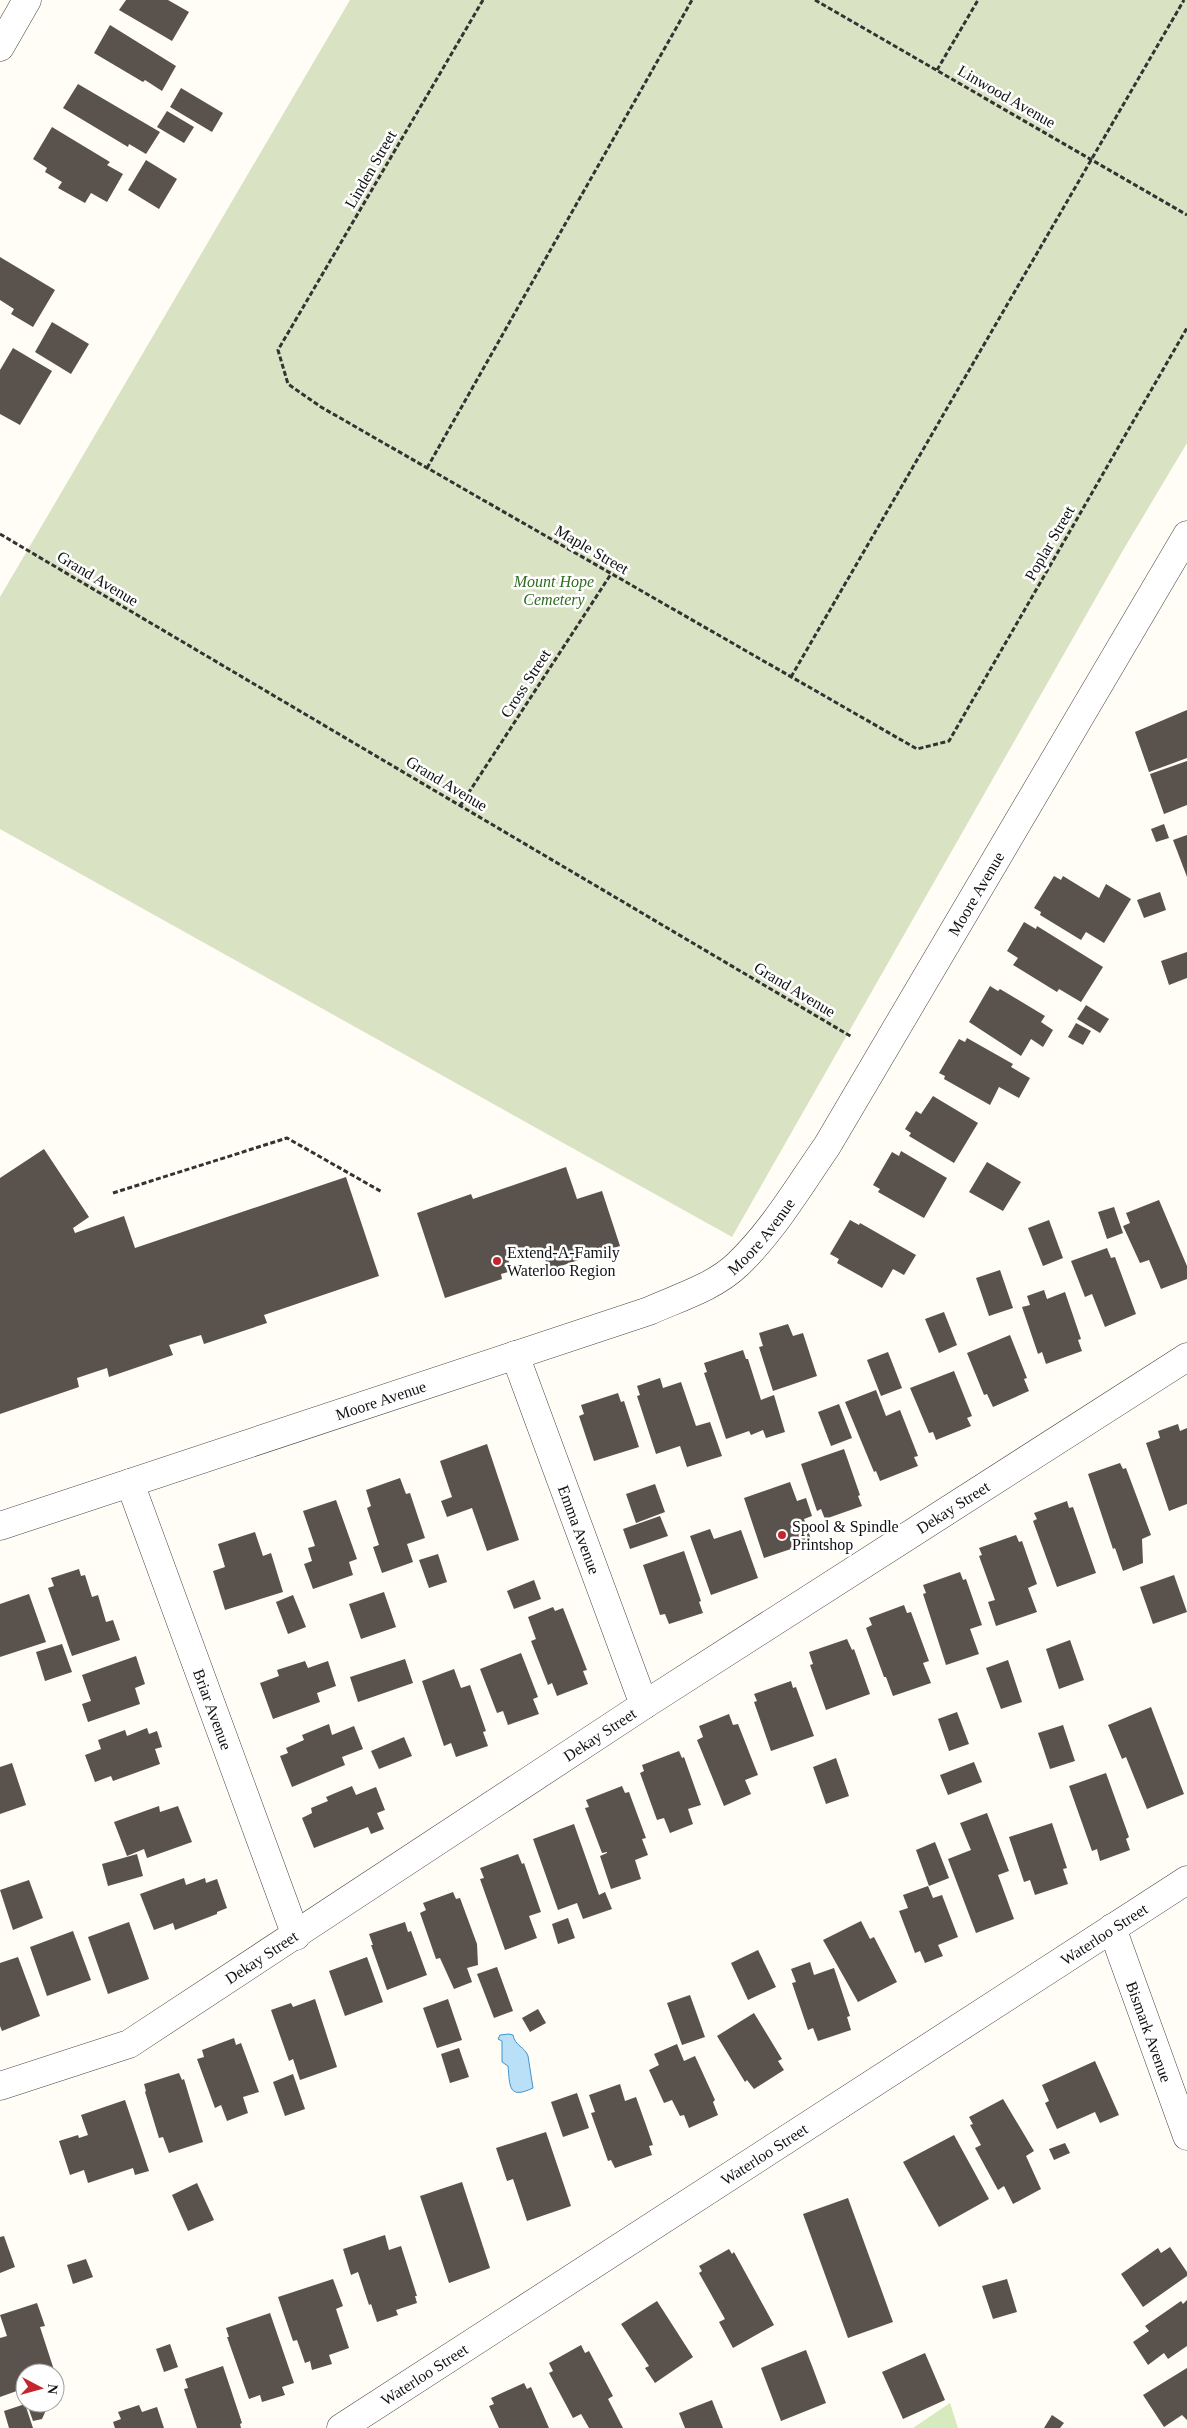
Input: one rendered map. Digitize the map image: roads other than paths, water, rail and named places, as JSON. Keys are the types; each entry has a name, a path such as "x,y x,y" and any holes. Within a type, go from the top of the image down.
{"street":[{"path":"0,47 26,0"},
{"name":"Moore Avenue","path":"0,1526 649,1311 700,1289 737,1266 777,1219 827,1146 1187,535"},
{"name":"Emma Avenue","path":"515,1356 644,1705"},
{"name":"Dekay Street","path":"0,2086 129,2044 296,1936 644,1705 1187,1357"},
{"name":"Briar Avenue","path":"130,1483 296,1936"},
{"name":"Waterloo Street","path":"341,2428 1187,1880"},
{"name":"Bismark Avenue","path":"1112,1928 1187,2136"}],"water":[{"path":"500,2035 513,2035 516,2042 525,2050 528,2056 533,2088 525,2091 515,2092 512,2089 508,2066 502,2062 502,2041 498,2039"}],"place":[{"name":"Extend-A-Family Waterloo Region","path":"497,1261"},
{"name":"Spool & Spindle Printshop","path":"782,1535"}],"park label":[{"name":"Mount Hope Cemetery","path":"554,590"}]}
